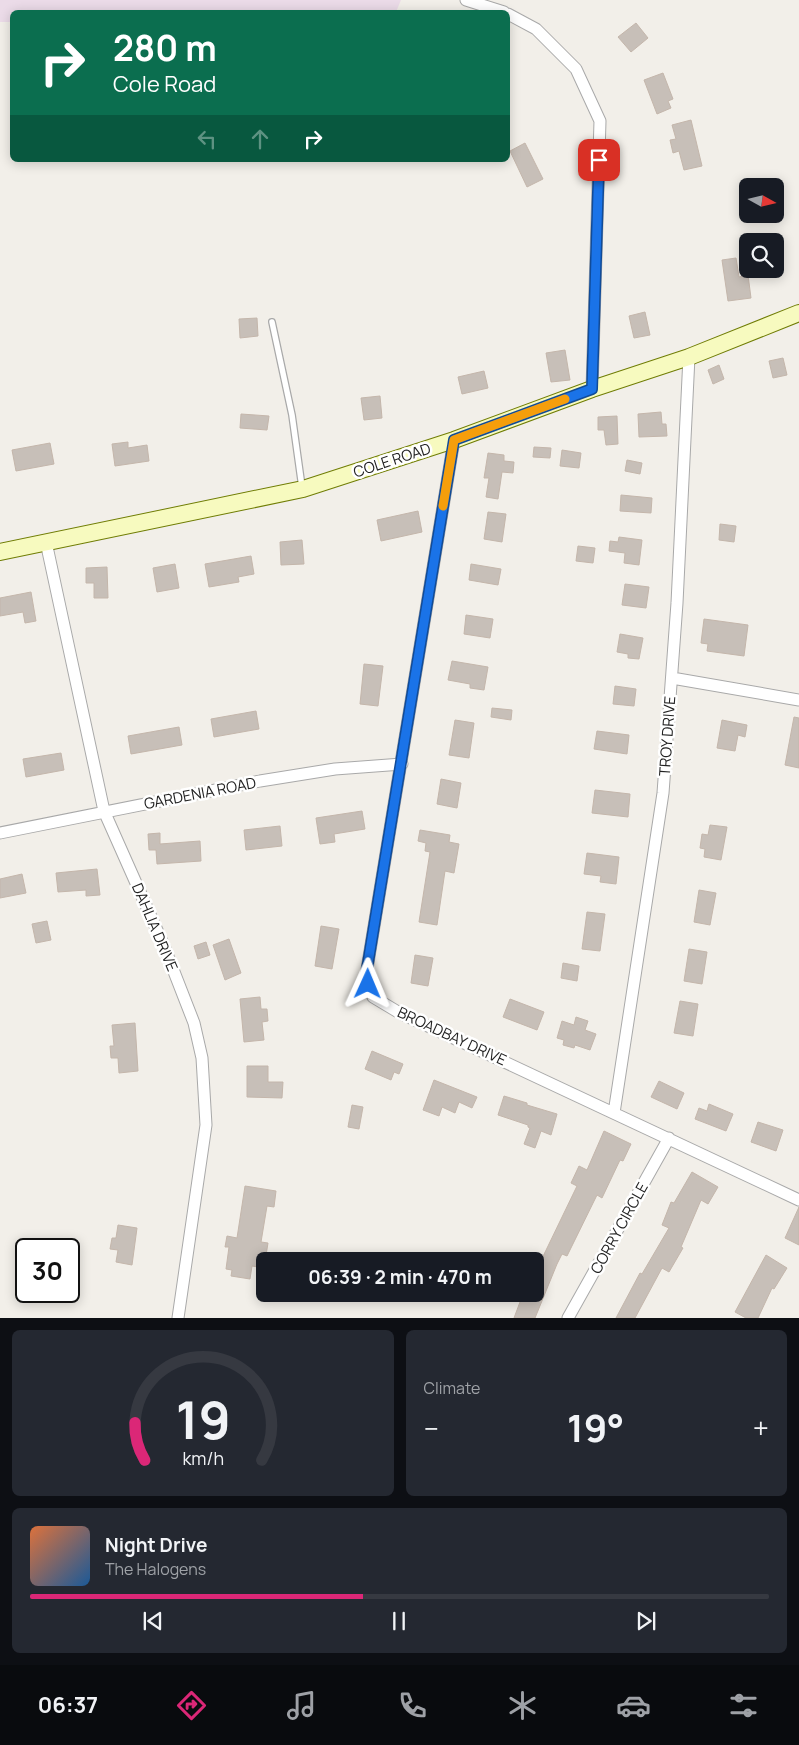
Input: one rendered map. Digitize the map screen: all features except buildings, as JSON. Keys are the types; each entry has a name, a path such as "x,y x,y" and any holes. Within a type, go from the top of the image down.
{"street":[{"path":"466,0 497,10"},
{"path":"510,15 536,29 576,69 600,121 592,389"},
{"name":"COLE ROAD","path":"0,552 303,489 454,440 592,389 689,357 799,313"},
{"name":"TROY DRIVE","path":"614,1112 663,794 672,678 689,357"},
{"name":"BROADBAY DRIVE","path":"454,440 366,975 373,997 398,1012 799,1200"},
{"name":"DAHLIA DRIVE","path":"46,542 104,811 164,946 194,1024 202,1058 206,1125 178,1318"},
{"path":"672,678 799,700"},
{"name":"GARDENIA ROAD","path":"0,833 260,781 335,769 402,764"},
{"name":"CORRY CIRCLE","path":"568,1318 669,1138"}],"lane":[{"path":"272,322 292,415 303,489"}],"shaded area":[{"path":"0,0 401,0 397,10 10,10 10,22 0,22"}],"slow traffic":[{"path":"443,506 454,440 565,399"}],"route":[{"path":"368,984 366,975 454,440 592,389 599,160"}]}
